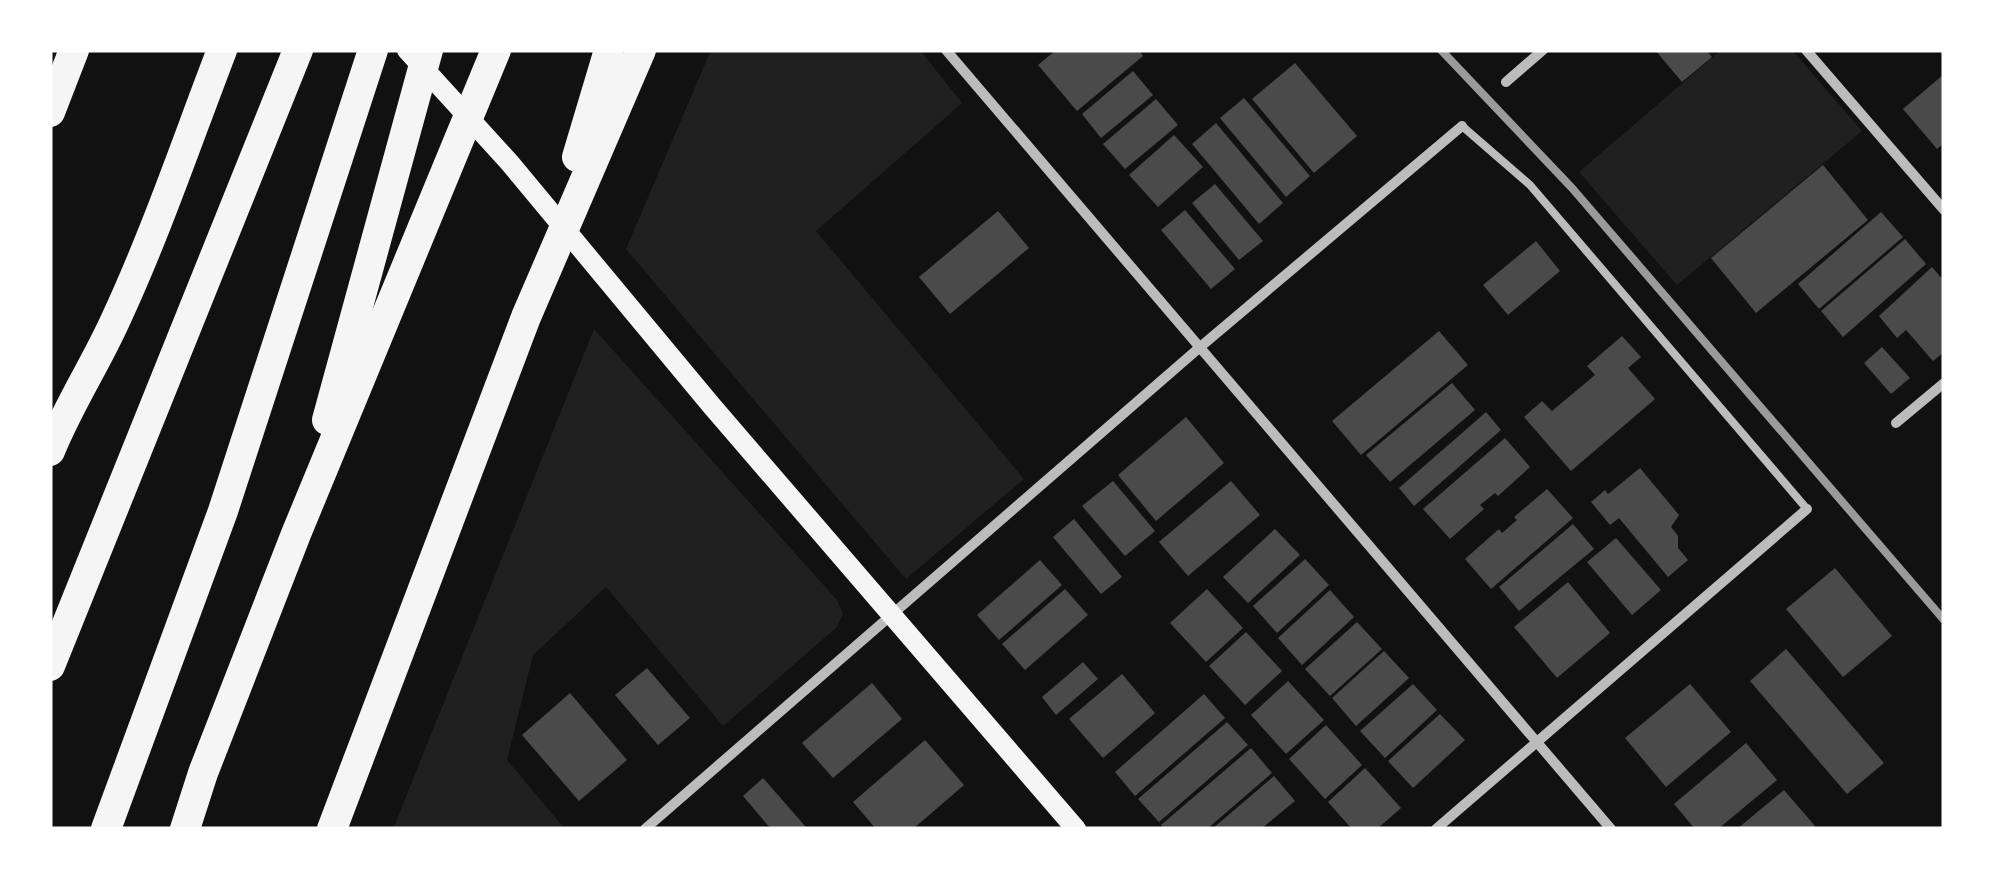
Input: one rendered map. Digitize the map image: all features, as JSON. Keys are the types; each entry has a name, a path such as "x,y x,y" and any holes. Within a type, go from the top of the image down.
{"highway":[{"path":"50,112 74,50"},
{"path":"50,451 114,324 222,50"},
{"path":"50,666 298,50"},
{"path":"106,829 223,511 373,50"},
{"path":"296,534 428,50"},
{"path":"184,829 296,534 496,50"},
{"path":"526,316 609,50"},
{"path":"332,829 526,316 640,50"}],"main road":[{"path":"407,50 509,162 710,405 1076,829"}],"street":[{"path":"946,50 1611,829"},
{"path":"1506,82 1544,50"},
{"path":"1806,50 1944,210"},
{"path":"645,829 1199,348 1462,126"},
{"path":"1896,424 1944,383"},
{"path":"1436,829 1808,508"}],"lane":[{"path":"1462,126 1530,185 1808,508"}],"shaded area":[{"path":"711,50 920,50 962,103 816,231 1024,479 906,579 626,249"},
{"path":"1721,50 1792,50 1862,131 1677,285 1579,172"},
{"path":"594,329 837,600 843,614 836,628 723,726 606,587 533,655 507,760 565,829 393,829"}],"building":[{"path":"1056,50 1139,50 1143,56 1077,111 1038,65"},
{"path":"1655,50 1706,50 1712,57 1682,82"},
{"path":"1295,63 1357,136 1314,173 1252,99"},
{"path":"1133,71 1153,95 1101,138 1082,114"},
{"path":"1944,74 1944,143 1937,149 1903,109"},
{"path":"1244,98 1310,176 1286,197 1220,118"},
{"path":"1156,99 1178,125 1125,169 1103,144"},
{"path":"1216,123 1283,203 1259,224 1192,144"},
{"path":"1174,135 1203,167 1158,207 1129,175"},
{"path":"1823,165 1868,220 1756,313 1711,258"},
{"path":"1215,184 1263,241 1239,260 1192,203"},
{"path":"1185,210 1235,269 1211,289 1161,230"},
{"path":"998,211 1029,248 950,314 919,277"},
{"path":"1881,212 1903,237 1819,309 1798,284"},
{"path":"1905,239 1926,264 1843,337 1821,311"},
{"path":"1536,241 1560,271 1508,315 1483,285"},
{"path":"1932,267 1944,281 1944,352 1933,361 1906,330 1897,338 1879,316"},
{"path":"1439,331 1468,365 1361,455 1332,421"},
{"path":"1622,336 1641,357 1628,368 1655,399 1571,471 1524,417 1542,401 1552,411 1595,375 1587,366"},
{"path":"1882,347 1910,378 1891,394 1864,363"},
{"path":"1452,383 1475,410 1390,482 1366,455"},
{"path":"1486,412 1501,430 1414,506 1399,488"},
{"path":"1186,417 1224,463 1156,521 1118,475"},
{"path":"1505,438 1530,467 1498,496 1495,493 1480,505 1484,509 1450,539 1423,509"},
{"path":"1640,468 1679,515 1671,527 1678,536 1678,548 1688,560 1668,577 1619,518 1610,525 1591,502 1605,490 1608,494"},
{"path":"1113,481 1155,531 1125,556 1082,506"},
{"path":"1231,481 1260,515 1188,576 1159,542"},
{"path":"1547,489 1573,518 1491,589 1465,559 1499,529 1502,533 1517,520 1514,517"},
{"path":"1074,519 1122,577 1101,594 1053,537"},
{"path":"1573,524 1594,549 1519,611 1499,587"},
{"path":"1275,529 1300,555 1248,603 1223,577"},
{"path":"1616,538 1661,590 1632,615 1587,562"},
{"path":"1305,559 1329,585 1277,633 1253,606"},
{"path":"1040,560 1062,585 999,640 977,615"},
{"path":"1835,568 1892,636 1843,677 1786,609"},
{"path":"1568,582 1610,633 1557,678 1514,627"},
{"path":"1065,589 1088,615 1025,670 1002,644"},
{"path":"1207,589 1243,628 1206,662 1170,623"},
{"path":"1330,590 1354,617 1302,665 1278,638"},
{"path":"1357,622 1382,649 1330,696 1305,669"},
{"path":"1246,632 1282,671 1245,705 1209,666"},
{"path":"1786,649 1884,763 1847,794 1750,681"},
{"path":"1384,651 1409,678 1356,726 1332,698"},
{"path":"1083,662 1098,679 1056,715 1042,697"},
{"path":"647,668 690,718 658,745 615,695"},
{"path":"1122,674 1155,713 1103,758 1069,719"},
{"path":"1288,681 1324,720 1286,754 1251,715"},
{"path":"872,683 902,719 833,778 802,743"},
{"path":"1413,684 1437,710 1385,758 1360,731"},
{"path":"1690,684 1731,732 1666,787 1625,738"},
{"path":"570,693 627,760 579,801 522,735"},
{"path":"1204,694 1225,718 1135,796 1115,772"},
{"path":"1440,714 1465,740 1413,788 1388,761"},
{"path":"1227,722 1248,745 1159,822 1138,799"},
{"path":"1326,725 1362,765 1325,799 1289,759"},
{"path":"925,740 964,785 913,829 876,829 853,802"},
{"path":"1746,743 1777,780 1718,829 1695,829 1674,804"},
{"path":"1251,748 1272,773 1207,829 1164,829 1161,825"},
{"path":"1365,768 1401,808 1377,829 1352,829 1328,802"},
{"path":"1274,776 1295,801 1261,829 1212,829"},
{"path":"763,778 805,826 802,829 771,829 743,796"},
{"path":"1784,790 1815,826 1737,829"}],"railway":[{"path":"1441,50 1572,188 1944,620"}]}
